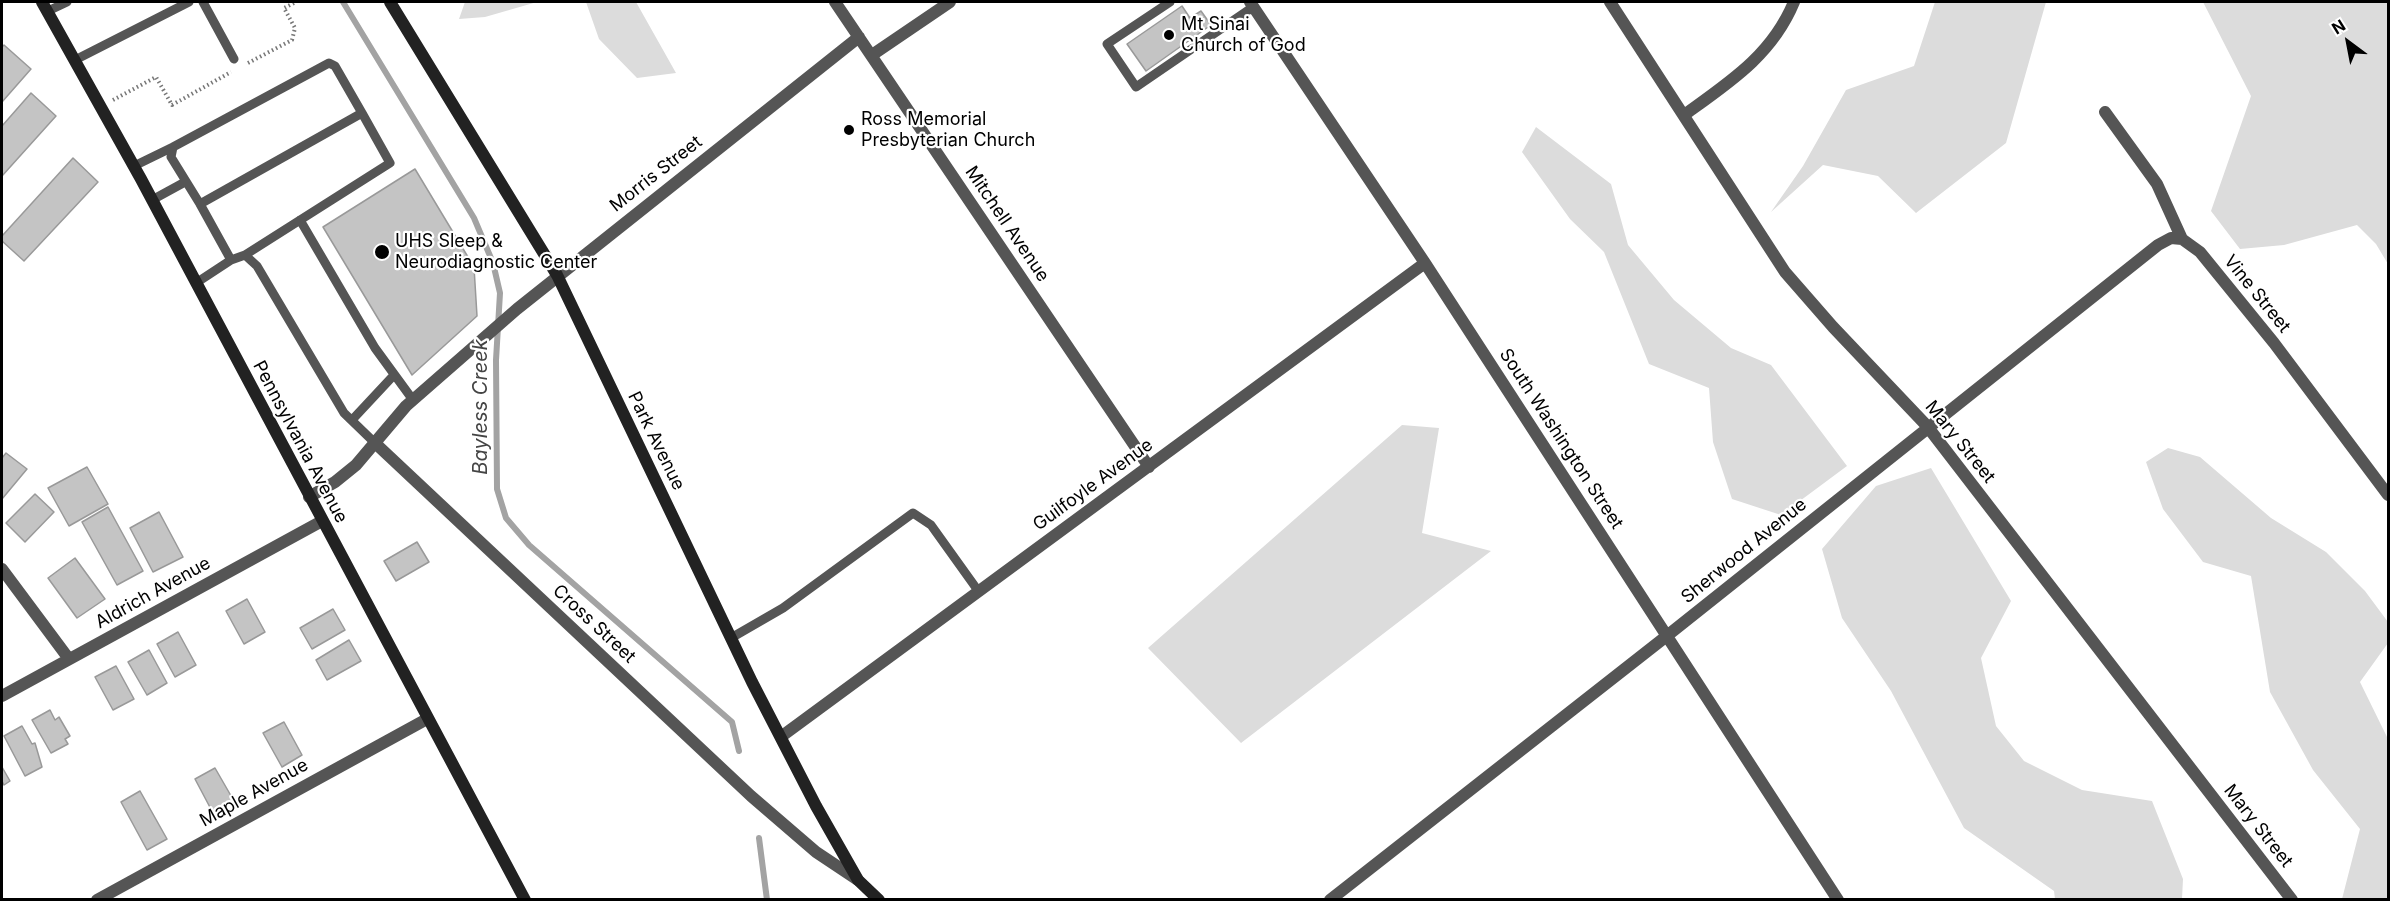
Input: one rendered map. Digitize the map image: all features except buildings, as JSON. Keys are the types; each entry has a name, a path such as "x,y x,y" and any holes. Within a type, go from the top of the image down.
{"street":[{"name":"Park Avenue","path":"390,2 557,275 731,638 816,806 858,880 879,900"},
{"name":"Mitchell Avenue","path":"835,2 1149,467"},
{"path":"872,56 950,2"},
{"name":"Mary Street","path":"1610,2 1785,272 1833,327 1927,426 2292,900"},
{"path":"1684,115 1733,80 1773,42 1784,25 1794,2"},
{"name":"South Washington Street","path":"1252,4 1425,263 1838,900"},
{"name":"Pennsylvania Avenue","path":"45,6 134,166 525,900"},
{"name":"Morris Street","path":"375,443 412,400 486,334 557,275 859,37"},
{"name":"Vine Street","path":"2105,112 2157,184 2182,239 2200,252 2274,343 2388,495"},
{"name":"Sherwood Avenue","path":"1330,900 1668,636 1927,426 2158,245 2171,238 2182,239"},
{"name":"Guilfoyle Avenue","path":"782,736 1425,263"},
{"path":"309,497 336,482 375,443"},
{"name":"Cross Street","path":"375,443 751,796 816,852 858,880"},
{"name":"Aldrich Avenue","path":"2,696 322,521"},
{"path":"2,569 69,659"},
{"name":"Maple Avenue","path":"97,900 427,719"}],"lane":[{"path":"45,6 67,2"},
{"path":"75,60 189,2"},
{"path":"203,2 234,59"},
{"path":"1170,2 1107,44 1136,87 1252,4"},
{"path":"134,166 329,63 335,66 390,163 245,255 231,260 196,283"},
{"path":"200,204 362,113"},
{"path":"173,147 171,157 231,260"},
{"path":"152,200 185,182"},
{"path":"300,220 375,348 412,400"},
{"path":"245,255 256,266 344,413 375,443"},
{"path":"352,420 394,375"},
{"path":"731,638 783,608 913,513 931,525 979,592"}],"path":[{"path":"100,106 156,77 172,105 292,40 295,28 284,8 296,2"}],"shaded area":[{"path":"465,2 537,2 485,17 459,19"},
{"path":"586,2 636,2 676,73 637,78 599,39"},
{"path":"1935,2 2046,2 2006,143 1916,213 1878,176 1823,165 1771,212 1803,166 1846,90 1914,66"},
{"path":"2203,2 2388,2 2388,264 2376,244 2357,225 2284,245 2240,249 2211,211 2251,96"},
{"path":"1536,127 1611,184 1628,245 1674,300 1731,348 1771,365 1847,466 1781,515 1732,499 1713,442 1709,388 1649,364 1604,252 1570,219 1522,152"},
{"path":"1402,425 1439,428 1422,533 1491,551 1241,743 1148,648"},
{"path":"2168,448 2200,457 2271,518 2326,552 2365,591 2388,622 2388,643 2360,682 2388,739 2388,899 2342,899 2360,829 2313,770 2270,692 2251,576 2203,562 2163,509 2146,462"},
{"path":"1931,468 2011,601 1981,658 1996,726 2024,761 2082,790 2152,801 2183,879 2182,899 2055,899 2054,891 1964,828 1891,691 1842,618 1822,549 1876,486"}],"waterway":[{"name":"Bayless Creek","path":"343,2 474,218 493,263 500,293 496,360 497,489 506,518 529,545 732,722 739,751"},
{"name":"Bayless Creek","path":"759,838 767,900"}],"place":[{"name":"Mt Sinai Church of God","path":"1169,35"},
{"name":"Ross Memorial Presbyterian Church","path":"849,130"},
{"name":"UHS Sleep & Neurodiagnostic Center","path":"382,252"}]}
